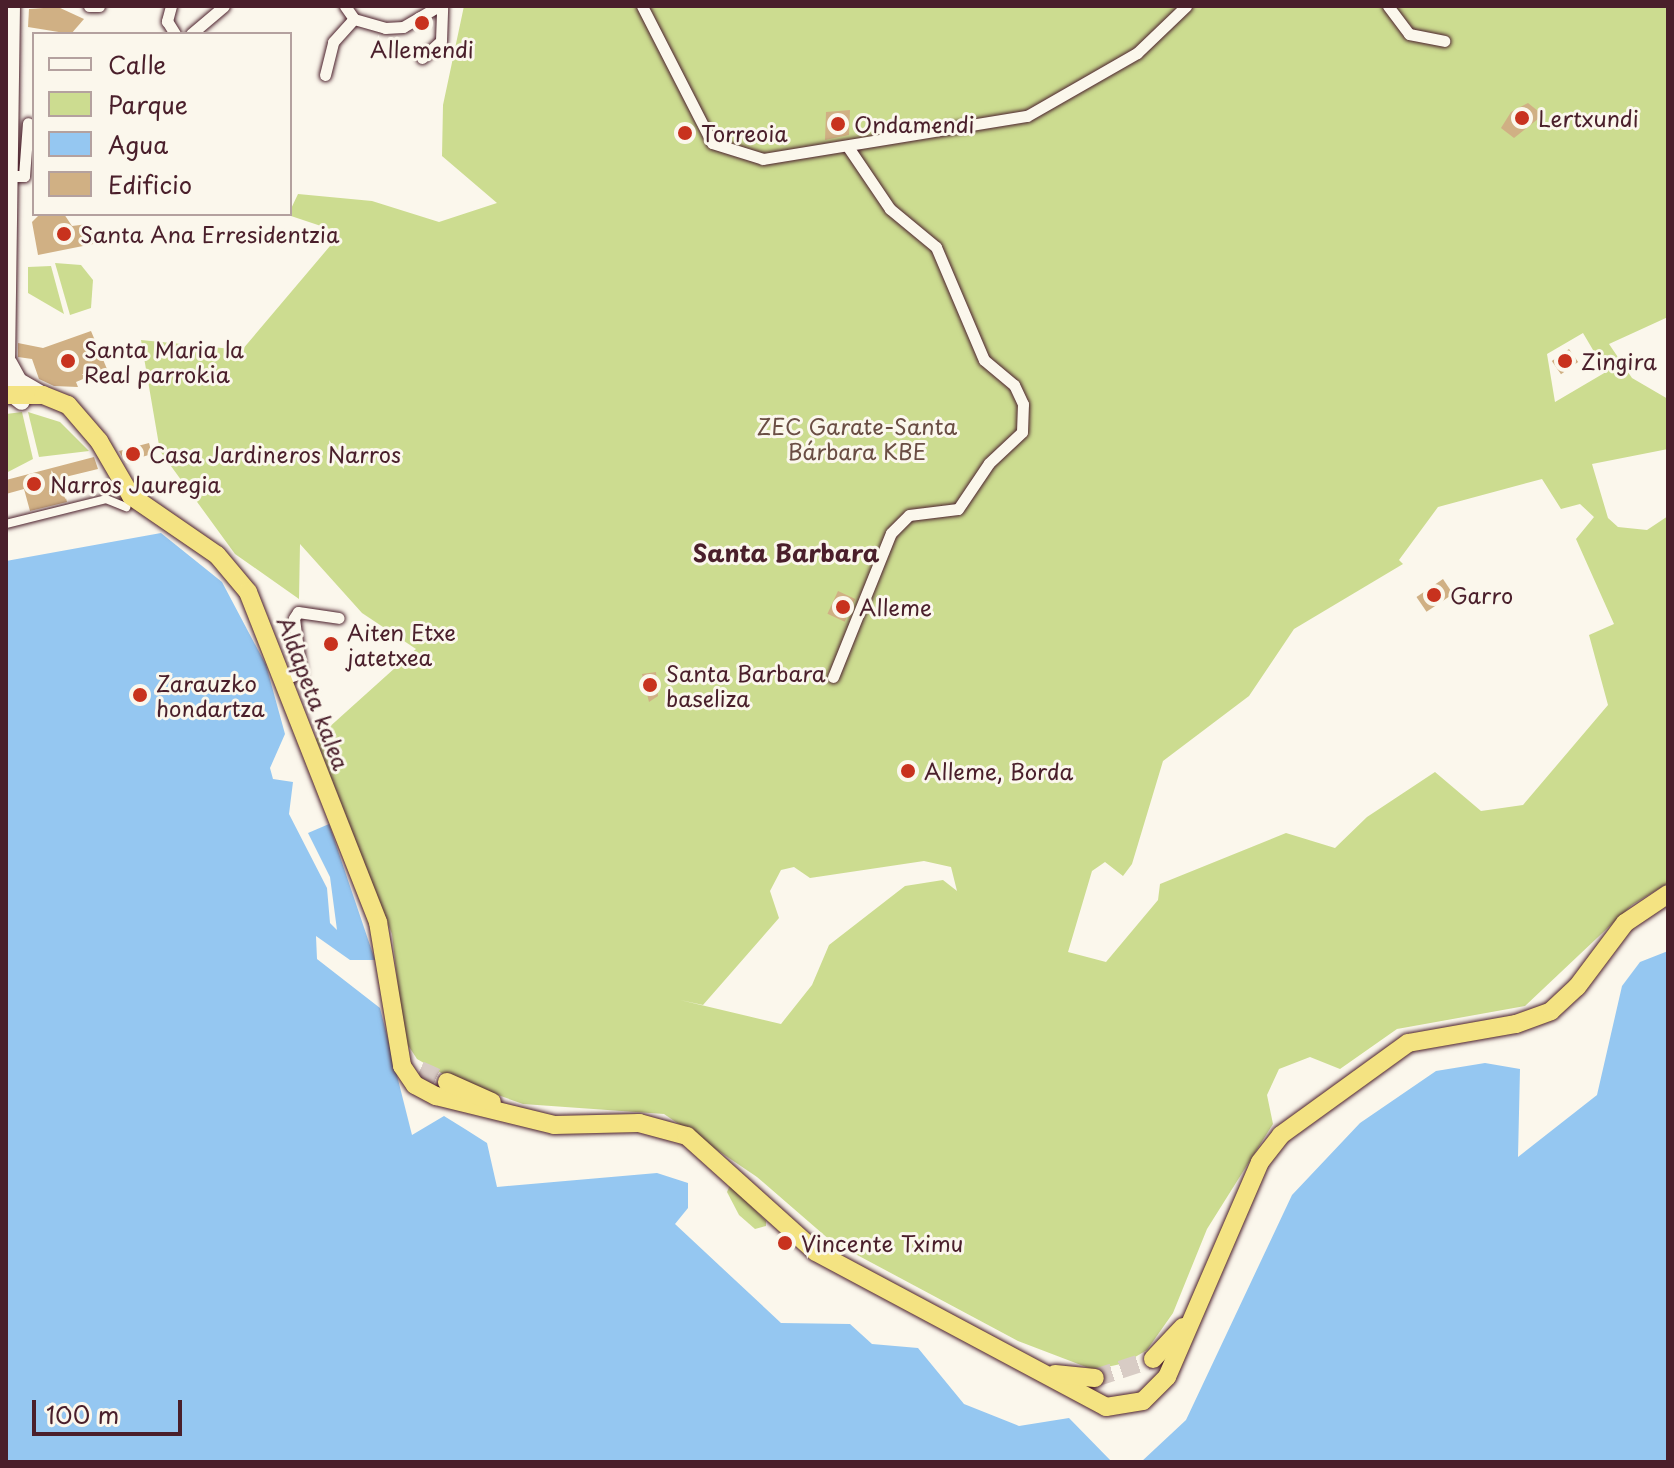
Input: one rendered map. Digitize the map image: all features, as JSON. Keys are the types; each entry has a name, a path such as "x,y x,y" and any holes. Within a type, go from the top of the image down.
{"highway":[{"path":"12,390 43,395 68,405 86,423"},
{"path":"12,390 86,423"},
{"name":"Aldapeta kalea","path":"86,423 131,496 235,573 253,600 378,922 402,1066 421,1089 532,1119"},
{"path":"447,1082 532,1119 658,1125 687,1136 816,1252 1106,1407 1133,1404 1167,1377 1260,1162 1281,1135 1408,1043 1516,1024 1551,1011 1577,987 1625,923 1668,894"},
{"path":"397,1041 420,1070"},
{"path":"1153,1359 1190,1319"},
{"path":"1033,1369 1095,1378"}],"main road":[{"path":"12,6 20,123 18,176 8,251 12,390"}],"street":[{"path":"89,6 99,6"},
{"path":"171,6 167,25 173,32"},
{"path":"193,32 224,6"},
{"path":"345,6 354,19 403,27 440,6 441,41 422,58"},
{"path":"642,6 712,143 747,159 848,147 1027,116 1137,53 1186,6"},
{"path":"1388,6 1409,34 1444,41"},
{"path":"325,75 333,42 354,19"},
{"path":"18,176 20,123"},
{"path":"833,677 891,533 909,515 958,509 989,463 1022,432 1023,404 1014,385 984,360 936,247 890,209 848,147"},
{"path":"6,524 106,499 126,507"},
{"path":"283,679 301,673 294,618 298,612 339,618"}],"green space":[{"name":"ZEC Garate-Santa Bárbara KBE","path":"464,6 1668,6 1668,317 1609,344 1632,378 1668,399 1668,449 1592,464 1608,518 1618,527 1647,530 1668,516 1668,883 1632,905 1525,1006 1397,1029 1340,1069 1310,1057 1279,1069 1267,1095 1273,1124 1207,1229 1173,1313 1147,1350 1125,1363 1094,1370 1018,1341 831,1241 757,1177 664,1114 523,1104 450,1078 417,1059 404,1039 392,934 316,739 416,649 362,613 300,544 299,599 235,554 160,451 141,340 242,350 330,246 333,230 291,216 298,194 372,201 439,222 497,203 442,156 443,105","holes":["1583,333 1606,372 1555,402 1547,354","1542,479 1561,509 1580,504 1594,517 1576,539 1614,624 1589,635 1608,705 1523,805 1481,811 1435,772 1367,817 1335,848 1286,833 1160,884 1158,900 1106,962 1068,952 1092,871 1105,862 1123,876 1132,864 1163,761 1249,696 1294,629 1403,564 1399,560 1438,507","924,861 951,867 957,891 943,880 905,886 829,945 812,985 781,1024 680,1000 703,1005 779,918 770,891 781,870 794,867 810,878"]},
{"path":"55,263 81,265 93,280 91,308 70,315"},
{"path":"51,266 64,314 28,293 28,267"},
{"path":"22,412 33,459 6,473 6,414"},
{"path":"28,412 60,422 89,451 39,457"},
{"path":"730,1185 766,1221 766,1226 755,1229 739,1215 727,1192"}],"water":[{"path":"161,533 222,582 266,665 285,734 270,768 273,779 293,782 289,814 327,888 330,923 337,930 330,877 308,833 329,824 375,960 350,960 316,936 317,959 380,1008 412,1135 444,1116 487,1143 497,1187 657,1173 688,1183 688,1208 675,1224 781,1323 850,1324 872,1344 918,1348 964,1404 1019,1426 1069,1418 1112,1462 6,1462 6,561"},
{"path":"1668,951 1668,1462 1141,1462 1186,1420 1292,1195 1360,1123 1436,1071 1485,1063 1520,1069 1518,1157 1597,1095 1622,986 1640,962"}],"building":[{"path":"58,7 84,19 73,32 28,27 29,9"},
{"name":"Lertxundi","path":"1528,103 1543,115 1514,138 1501,128 1511,112"},
{"name":"Ondamendi","path":"850,110 849,135 825,140 826,112"},
{"name":"Santa Ana Erresidentzia","path":"38,216 65,216 72,226 88,224 103,242 38,255 32,222"},
{"name":"Santa Maria la Real parrokia","path":"91,331 107,369 76,382 78,387 54,386 39,379 32,359 18,357 18,343 43,348"},
{"name":"Zingira","path":"1569,349 1578,362 1561,374 1552,361"},
{"name":"Casa Jardineros Narros","path":"149,443 152,454 125,462 119,451"},
{"name":"Narros Jauregia","path":"94,457 98,469 61,478 67,502 30,511 24,489 6,494 6,480"},
{"name":"Garro","path":"1443,579 1453,594 1427,612 1416,597"},
{"name":"Alleme","path":"838,591 855,599 845,622 827,614"},
{"name":"Santa Barbara baseliza","path":"656,672 658,696 649,702 642,674"}],"tunnel":[{"path":"420,1070 447,1082"},
{"path":"1095,1378 1153,1359"}],"place":[{"name":"Allemendi","path":"422,23"},
{"name":"Lertxundi","path":"1522,118"},
{"name":"Ondamendi","path":"838,124"},
{"name":"Torreoia","path":"685,133"},
{"name":"Santa Ana Erresidentzia","path":"64,234"},
{"name":"Santa Maria la Real parrokia","path":"68,361"},
{"name":"Zingira","path":"1565,361"},
{"name":"Casa Jardineros Narros","path":"133,454"},
{"name":"Narros Jauregia","path":"34,484"},
{"name":"Garro","path":"1434,595"},
{"name":"Alleme","path":"843,607"},
{"name":"Aiten Etxe jatetxea","path":"331,644"},
{"name":"Santa Barbara baseliza","path":"650,685"},
{"name":"Zarauzko hondartza","path":"140,695"},
{"name":"Alleme, Borda","path":"908,771"},
{"name":"Vincente Tximu","path":"785,1243"}],"district":[{"name":"Santa Barbara","path":"786,553"}]}
